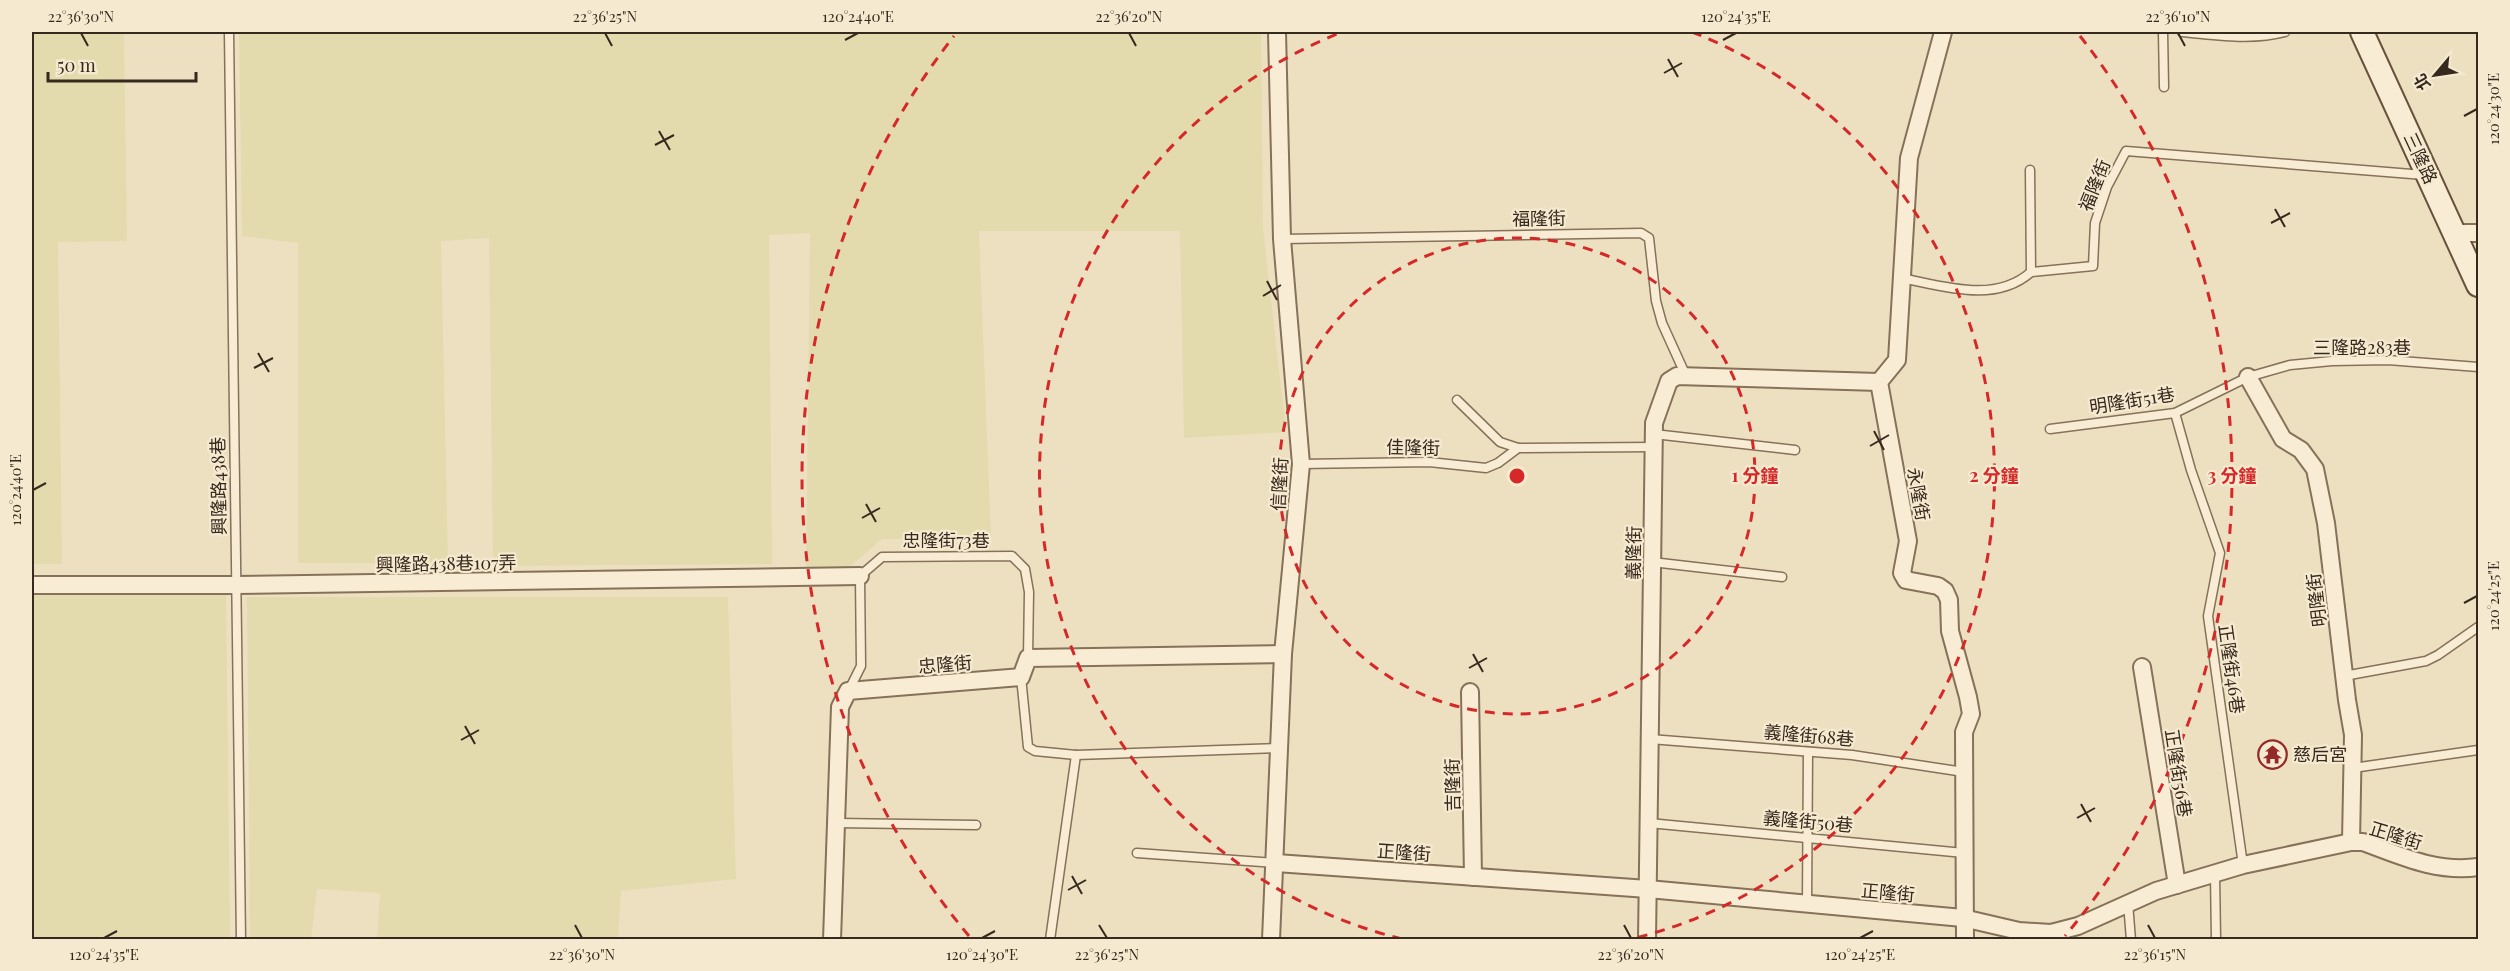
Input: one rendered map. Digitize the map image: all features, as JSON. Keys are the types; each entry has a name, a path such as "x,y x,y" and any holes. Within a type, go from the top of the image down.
{"street":[{"name":"信隆街","path":"1271,939 1283,654 1301,464 1282,238 1277,32"},
{"path":"1687,376 1879,382 1897,360 1909,158 1943,32"},
{"name":"三隆路","path":"2362,32 2478,285"},
{"path":"2456,233 2478,233"},
{"name":"義隆街","path":"1647,939 1654,423 1669,381 1677,376 1687,376"},
{"name":"明隆街","path":"2248,377 2283,439 2301,450 2315,470 2326,523 2344,676 2354,735 2351,842"},
{"name":"永隆街","path":"1879,382 1908,541 1902,573 1906,580 1938,586 1945,591 1949,600 1950,631 1971,714 1964,732 1963,918 1965,939"},
{"name":"興隆路438巷107弄","path":"32,585 236,585 860,576"},
{"path":"1022,677 1028,658 1283,654"},
{"name":"正隆街56巷","path":"2142,667 2176,885"},
{"name":"忠隆街","path":"848,691 1022,677"},
{"path":"832,939 840,707 848,691"},
{"name":"吉隆街","path":"1470,692 1473,877"},
{"name":"正隆街","path":"1276,863 1648,889 1963,918 2019,931 2051,933 2078,926 2128,903 2215,873 2351,842 2362,843 2434,867 2458,870 2478,867"}],"lane":[{"name":"興隆路438巷","path":"229,32 241,939"},
{"path":"2163,32 2164,87"},
{"path":"2182,32 2245,38 2285,32"},
{"name":"福隆街","path":"1901,278 1969,291 1995,290 2024,279 2031,272 2093,266 2095,223 2107,187 2126,152 2429,175"},
{"path":"2030,170 2031,272"},
{"name":"福隆街","path":"1282,238 1641,233 1649,238 1656,302 1662,323 1687,376"},
{"name":"三隆路283巷","path":"2248,377 2290,365 2332,361 2388,360 2478,368"},
{"name":"明隆街51巷","path":"2050,429 2175,413 2248,377"},
{"path":"1457,400 1500,442 1518,448 1654,440 1795,450"},
{"name":"正隆街46巷","path":"2175,413 2191,470 2220,553 2208,616 2243,865"},
{"name":"佳隆街","path":"1301,464 1429,462 1486,468 1518,448"},
{"name":"忠隆街73巷","path":"860,576 882,557 1012,556 1026,569 1029,592 1028,658"},
{"path":"1652,562 1782,577"},
{"path":"848,691 861,666 860,576"},
{"path":"2344,676 2426,661 2478,627"},
{"path":"1022,677 1028,747 1035,751 1076,755 1279,748"},
{"name":"義隆街68巷","path":"1650,739 1852,755 1964,772"},
{"path":"2353,768 2478,750"},
{"path":"1807,904 1808,752"},
{"path":"1050,939 1076,755"},
{"path":"837,823 976,825"},
{"name":"義隆街50巷","path":"1649,823 1964,853"},
{"path":"1137,853 1276,863"},
{"path":"2215,873 2216,939"},
{"path":"2128,903 2131,939"}],"shaded area":[{"path":"32,32 124,32 127,241 58,242 62,564 32,564"},
{"path":"239,32 1261,32 1263,228 1286,432 1184,438 1180,231 979,231 991,539 882,539 847,569 806,567 810,233 769,235 772,564 493,566 489,238 441,241 448,563 298,563 298,243 242,236"},
{"path":"32,595 226,595 230,939 32,939"},
{"path":"247,597 728,597 736,879 621,891 618,939 377,939 380,893 317,889 311,939 250,939"}],"place":[{"name":"慈后宮","path":"2272,754"}]}
